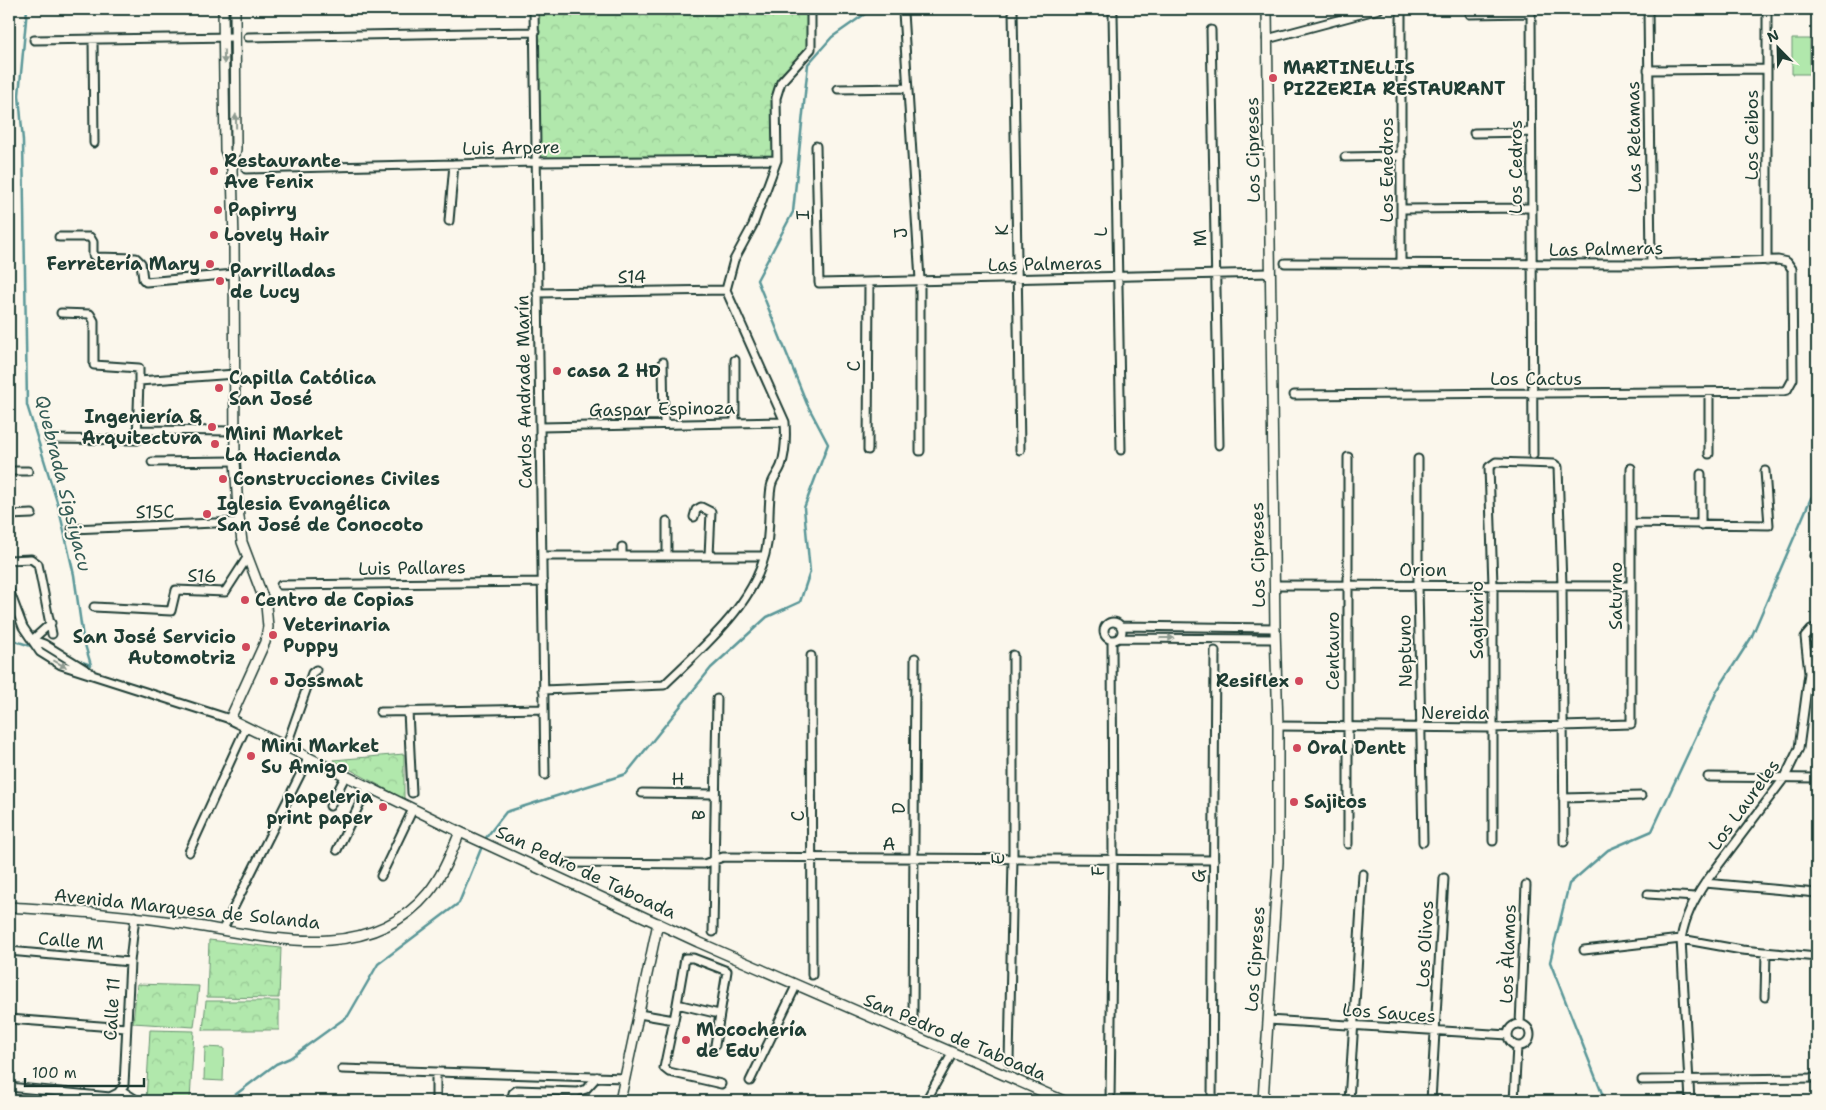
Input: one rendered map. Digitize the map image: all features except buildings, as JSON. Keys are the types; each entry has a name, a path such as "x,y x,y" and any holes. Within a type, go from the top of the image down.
{"street":[{"path":"223,9 225,150 232,169"},
{"path":"230,719 265,642 268,627 266,605 247,558 238,522 235,461 232,169 236,149 235,9"},
{"name":"Carlos Andrade Marín","path":"534,9 545,775"},
{"path":"543,690 664,685 704,646 750,593 767,544 769,501 772,482 784,457 785,422 726,290 734,260 753,225 776,160 776,98 781,82 811,49 811,9"},
{"name":"K","path":"1012,9 1020,450"},
{"name":"Los Cipreses","path":"1263,1101 1278,862 1278,726 1274,585 1267,9"},
{"path":"1268,39 1379,9"},
{"name":"Las Retamas","path":"1648,9 1650,264"},
{"name":"Los Ceibos","path":"1766,9 1767,261"},
{"path":"1470,14 1531,11"},
{"name":"Los Cedros","path":"1531,11 1532,265"},
{"name":"J","path":"902,12 920,280 920,451"},
{"name":"L","path":"1112,14 1121,450"},
{"name":"Los Enedros","path":"1401,16 1401,264"},
{"name":"M","path":"1211,30 1219,445"},
{"path":"248,37 535,32"},
{"path":"34,40 235,37"},
{"path":"93,39 94,143"},
{"path":"1648,70 1767,69"},
{"path":"838,89 906,88"},
{"path":"1474,133 1531,132"},
{"name":"I","path":"816,146 819,283"},
{"path":"1345,157 1402,156"},
{"name":"Luis Arpere","path":"246,169 536,162 776,160"},
{"path":"449,221 454,164"},
{"path":"1402,209 1531,208"},
{"path":"59,237 90,237 93,242 93,255 96,257 136,258 141,263 143,279 146,282 234,274"},
{"name":"Las Palmeras","path":"1285,263 1532,265 1787,262 1792,269 1793,379 1787,390 1778,392"},
{"path":"1532,265 1533,455"},
{"name":"Las Palmeras","path":"819,283 1216,276 1270,273"},
{"name":"C","path":"868,450 869,282"},
{"name":"S14","path":"538,293 726,290"},
{"path":"49,439 137,440 139,368 94,365 94,321 90,314 61,313"},
{"path":"735,360 735,422"},
{"path":"663,362 664,424"},
{"path":"139,381 235,374"},
{"name":"Los Cactus","path":"1294,395 1778,392"},
{"path":"1709,393 1709,454"},
{"name":"Gaspar Espinoza","path":"541,427 785,422"},
{"path":"137,430 235,430"},
{"name":"Centauro","path":"1348,457 1348,844"},
{"name":"Neptuno","path":"1418,459 1418,586 1423,842"},
{"path":"152,462 235,461"},
{"name":"Sagitario","path":"1493,841 1493,585 1489,467 1496,462 1554,464 1558,471 1562,586"},
{"name":"Saturno","path":"1631,468 1631,724"},
{"path":"1631,523 1769,525 1765,470"},
{"path":"9,471 28,471"},
{"path":"1701,474 1701,525"},
{"path":"694,517 696,510 701,507 708,508 711,512 709,556"},
{"path":"9,515 32,514"},
{"path":"667,520 667,556"},
{"name":"S15C","path":"72,529 238,522"},
{"path":"622,547 622,556"},
{"path":"542,556 764,556"},
{"name":"S16","path":"94,607 171,611 176,590 225,592 247,558"},
{"path":"9,560 31,559 38,564 52,634"},
{"name":"Luis Pallares","path":"281,585 542,582"},
{"name":"Orion","path":"1274,585 1631,586"},
{"path":"1562,586 1564,842"},
{"name":"San Pedro de Taboada","path":"9,590 23,627 40,652 61,665 230,719 460,832 658,923 796,986 1063,1101"},
{"path":"1275,628 1121,626 1114,622 1105,625 1104,635 1115,639 1275,639"},
{"path":"32,640 51,623"},
{"path":"1115,639 1122,632 1121,626"},
{"name":"Los Laureles","path":"1690,1101 1681,939 1684,924 1695,897 1785,777 1799,748 1808,673 1805,638 1811,630 1817,629"},
{"name":"F","path":"1110,1101 1115,639"},
{"name":"G","path":"1212,1101 1215,651"},
{"name":"E","path":"1009,1062 1013,858 1013,655"},
{"name":"C","path":"811,656 812,975"},
{"name":"D","path":"913,1018 915,658"},
{"path":"286,747 312,673 316,670"},
{"name":"B","path":"713,932 717,699"},
{"path":"380,712 543,709"},
{"path":"408,711 412,793"},
{"name":"Nereida","path":"1278,726 1492,728 1631,724"},
{"path":"189,852 246,727"},
{"path":"223,929 310,757"},
{"path":"330,806 346,775"},
{"path":"1708,777 1817,778"},
{"path":"337,850 368,788"},
{"name":"H","path":"642,793 714,794"},
{"path":"1563,798 1641,796"},
{"path":"381,876 413,809"},
{"name":"Avenida Marquesa de Solanda","path":"9,907 135,916 282,939 327,941 365,935 397,921 428,893 447,863 460,832"},
{"name":"A","path":"565,864 704,864 715,862 723,857 1214,860"},
{"path":"1348,1101 1363,874"},
{"name":"Los Olivos","path":"1431,1101 1444,878"},
{"path":"1705,883 1817,893"},
{"name":"Los Àlamos","path":"1520,1024 1526,885"},
{"path":"1648,894 1695,897"},
{"name":"Calle 11","path":"121,1090 124,1085 130,962 135,916"},
{"path":"620,1101 658,923"},
{"path":"1584,950 1681,939 1766,952 1817,956"},
{"name":"Calle M","path":"9,951 130,962"},
{"path":"1765,997 1766,952"},
{"path":"715,1045 727,971 693,958 685,958 664,1068 669,1072 721,1084"},
{"path":"750,1081 796,986"},
{"path":"677,1004 719,1014"},
{"path":"639,1014 674,1020"},
{"path":"9,1019 126,1028"},
{"name":"Los Sauces","path":"1268,1020 1508,1035"},
{"path":"1520,1024 1529,1029 1530,1036 1524,1045 1517,1046 1511,1042 1508,1035 1513,1026 1520,1024"},
{"path":"1514,1101 1517,1046"},
{"path":"926,1101 952,1054"},
{"path":"342,1069 625,1078"},
{"path":"436,1072 436,1101"},
{"path":"511,1101 513,1093 517,1090 577,1092 586,1089 597,1077"},
{"path":"1642,1080 1817,1078"},
{"path":"9,1087 114,1098 121,1090 138,1101"}],"green space":[{"path":"535,9 811,9 811,49 781,82 776,98 777,160 536,162"},
{"path":"1792,39 1810,39 1810,74 1792,74"},
{"path":"404,754 404,799 333,760"},
{"path":"209,940 281,948 279,998 207,997"},
{"path":"137,984 199,986 194,1027 133,1023"},
{"path":"206,1001 279,1001 279,1030 203,1030"},
{"path":"150,1030 194,1031 190,1101 146,1101"},
{"path":"205,1047 224,1048 223,1081 204,1080"}],"waterway":[{"name":"Quebrada Sigsiyacu","path":"27,9 19,95 23,141 27,405 58,505 74,575 83,638 91,665 76,660"},
{"path":"227,1101 276,1064 290,1058 348,1016 378,964 459,903 485,839 506,812 626,774 711,668 767,617 800,602 810,572 804,508 828,444 807,404 757,280 793,212 808,64 832,37 872,9"},
{"path":"1605,1101 1550,962 1569,884 1608,850 1652,831 1717,691 1751,638 1811,498 1817,490"},
{"name":"Quebrada Sigsiyacu","path":"9,639 31,646"}],"place":[{"name":"MARTINELLIS PIZZERIA RESTAURANT","path":"1273,78"},
{"name":"Restaurante Ave Fenix","path":"214,171"},
{"name":"Papirry","path":"218,210"},
{"name":"Lovely Hair","path":"214,235"},
{"name":"Ferretería Mary","path":"210,264"},
{"name":"Parrilladas de Lucy","path":"220,281"},
{"name":"casa 2 HD","path":"557,371"},
{"name":"Capilla Católica San José","path":"219,388"},
{"name":"Ingeniería & Arquitectura","path":"212,427"},
{"name":"Mini Market La Hacienda","path":"215,444"},
{"name":"Construcciones Civiles","path":"223,479"},
{"name":"Iglesia Evangélica San José de Conocoto","path":"207,514"},
{"name":"Centro de Copias","path":"245,600"},
{"name":"Veterinaria Puppy","path":"273,635"},
{"name":"San José Servicio Automotriz","path":"246,647"},
{"name":"Jossmat","path":"274,681"},
{"name":"Resiflex","path":"1299,681"},
{"name":"Oral Dentt","path":"1297,748"},
{"name":"Mini Market Su Amigo","path":"251,756"},
{"name":"Sajitos","path":"1294,802"},
{"name":"papeleria print paper","path":"383,807"},
{"name":"Mocochería de Edu","path":"686,1040"}]}
